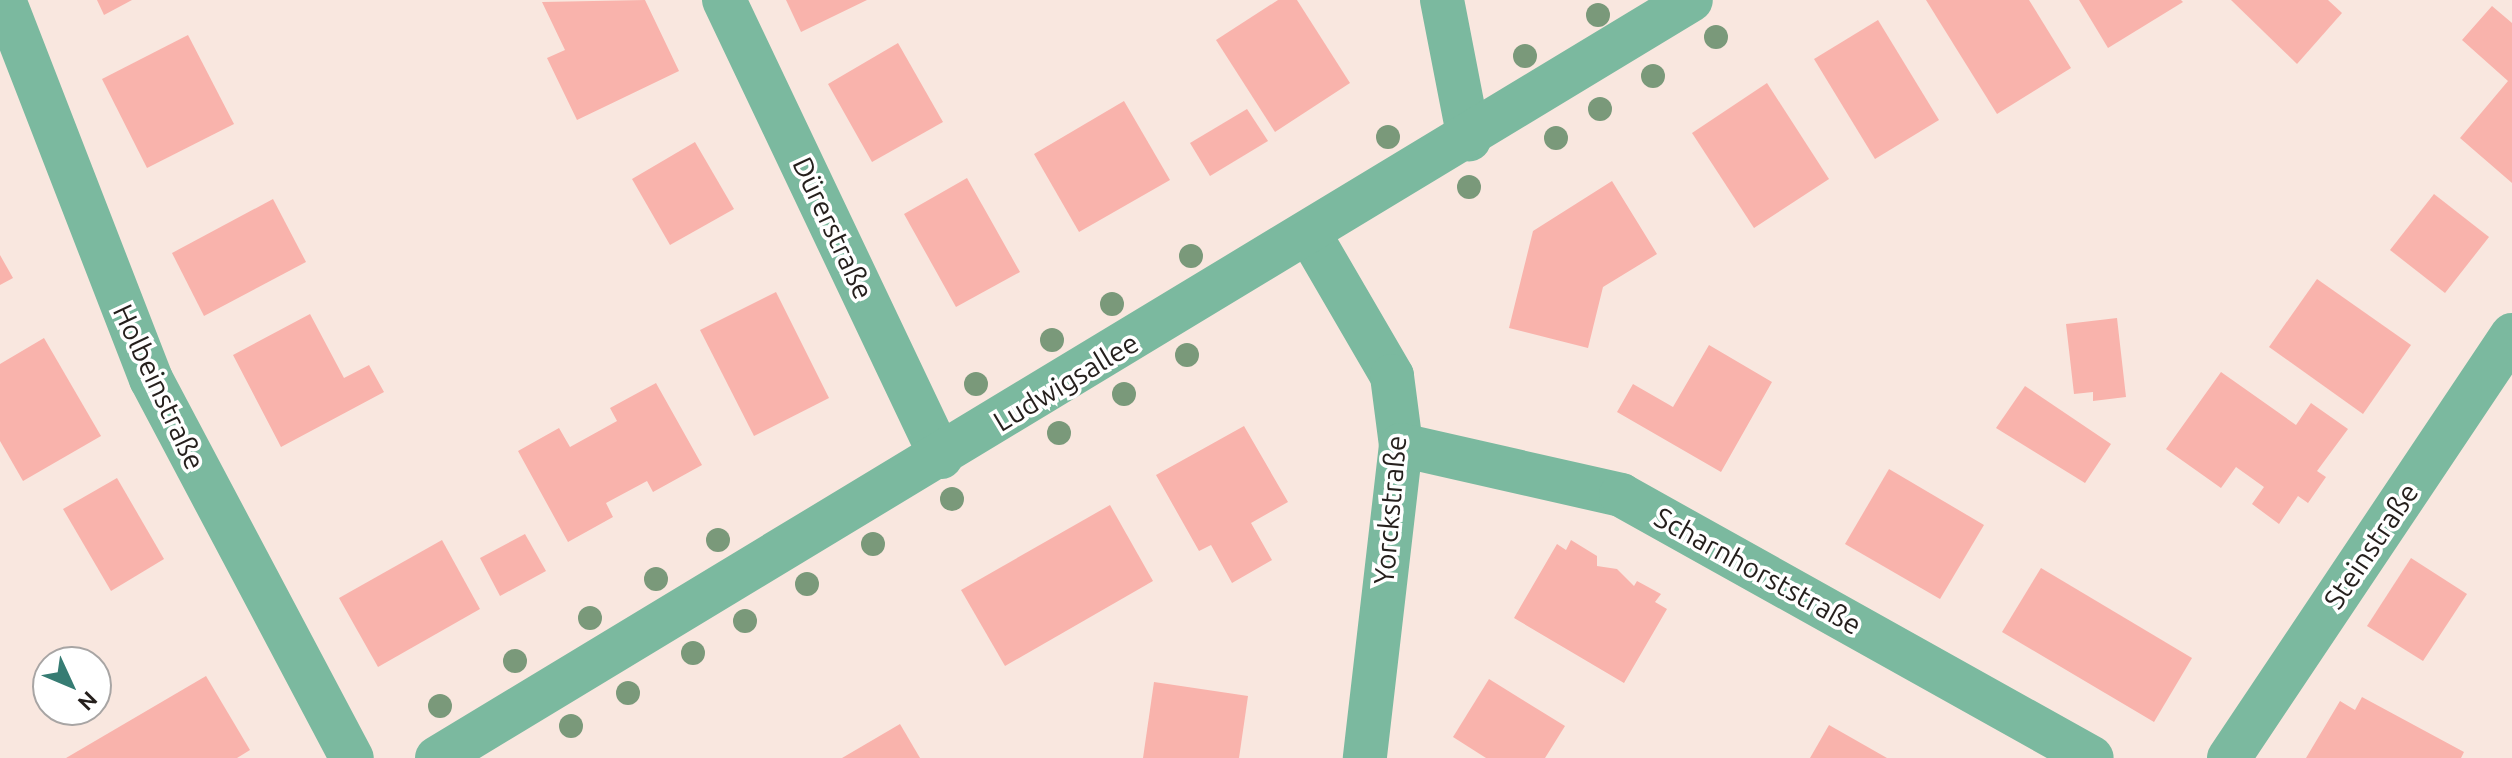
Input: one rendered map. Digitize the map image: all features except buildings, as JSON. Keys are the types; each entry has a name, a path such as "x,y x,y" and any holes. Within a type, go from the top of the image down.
{"street":[{"name":"Holbeinstraße","path":"4,0 151,379 352,758"},
{"name":"Dürerstraße","path":"724,0 941,457"},
{"path":"1442,0 1469,139"},
{"name":"Ludwigsallee","path":"437,758 1469,139 1691,0"},
{"name":"Yorckstraße","path":"1310,235 1392,376 1401,445 1365,758"},
{"name":"Steinstraße","path":"2229,758 2512,335"},
{"name":"Scharnhorststraße","path":"1401,445 1621,495 2092,758"}]}
